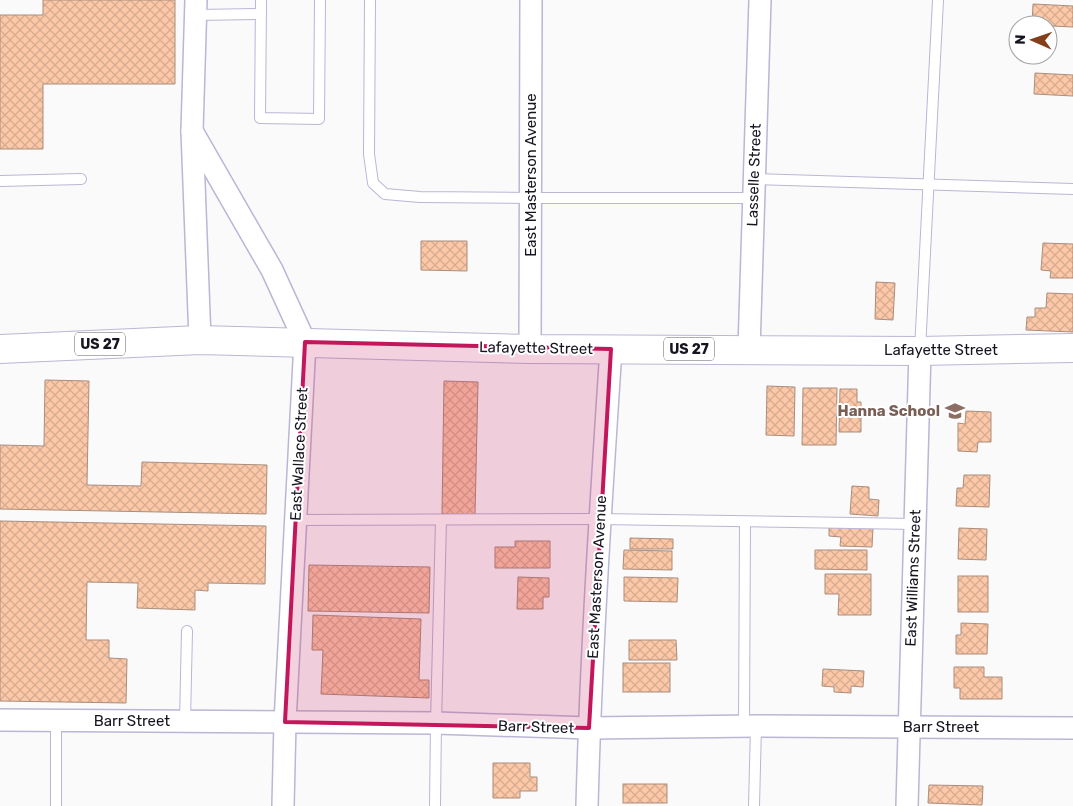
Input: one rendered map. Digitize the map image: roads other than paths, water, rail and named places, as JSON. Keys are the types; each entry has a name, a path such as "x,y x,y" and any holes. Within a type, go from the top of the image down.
{"highway":[{"name":"Lafayette Street","path":"0,348 200,340 530,349 920,351 1073,348"}],"street":[{"name":"East Masterson Avenue","path":"530,349 531,0"},
{"name":"Lasselle Street","path":"749,349 760,0"},
{"path":"196,7 192,131 200,340"},
{"name":"East Wallace Street","path":"192,131 272,270 305,342 285,722 283,806"},
{"name":"East Masterson Avenue","path":"587,806 599,519 611,348"},
{"name":"East Williams Street","path":"907,806 920,351"},
{"name":"Barr Street","path":"0,720 436,723 589,728 750,726 1073,728"}],"lane":[{"path":"262,0 260,118 319,119 320,0"},
{"path":"370,0 369,154 374,183 385,194 420,197 531,198 754,188 929,186 1073,189"},
{"path":"920,351 938,0"},
{"path":"196,7 261,14"},
{"path":"0,181 82,178"},
{"path":"296,520 599,519 914,524"},
{"path":"435,806 441,520"},
{"path":"745,522 754,806"},
{"path":"185,721 187,631"},
{"path":"56,721 56,806"}],"place":[{"name":"Hanna School","path":"955,411"}]}
